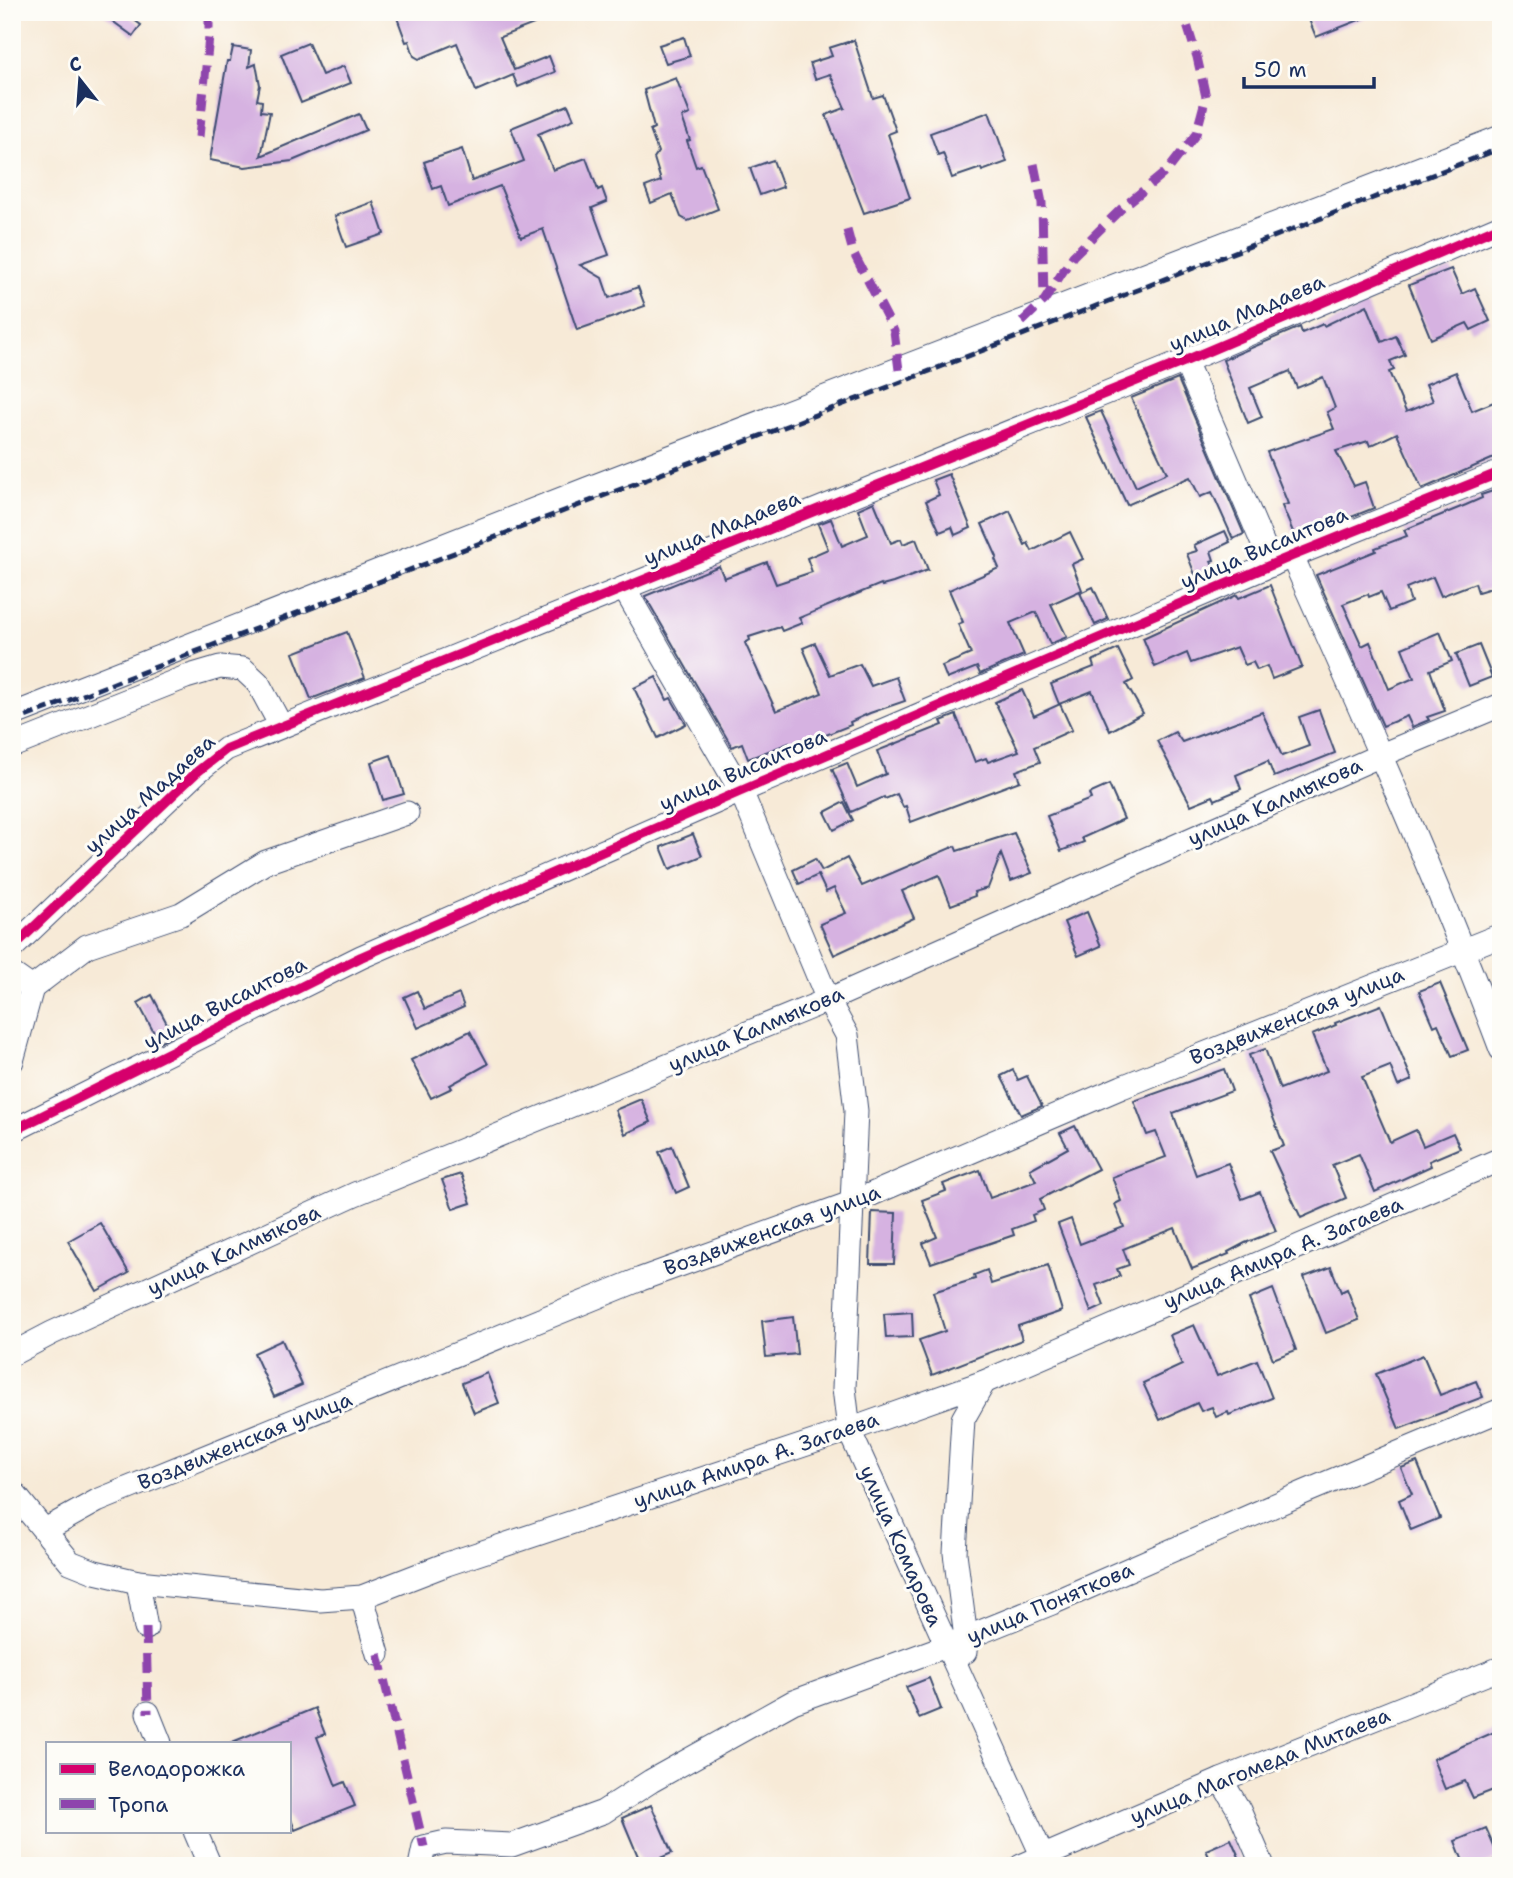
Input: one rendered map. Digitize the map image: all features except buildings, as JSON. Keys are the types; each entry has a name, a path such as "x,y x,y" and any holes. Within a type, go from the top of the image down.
{"street":[{"path":"12,715 587,489 1501,137"},
{"name":"улица Мадаева","path":"12,948 197,772 226,749 1185,361 1501,226"},
{"path":"1185,361 1282,561 1381,755 1464,949 1501,1049"},
{"name":"улица Висаитова","path":"12,1131 361,957 741,791 1282,561 1501,472"},
{"name":"улица Комарова","path":"624,588 741,791 828,1000 847,1035 856,1111 844,1388 849,1430 956,1642 962,1681 1037,1863"},
{"path":"12,746 186,677 220,667 243,669 258,683 281,726"},
{"name":"улица Калмыкова","path":"12,1354 52,1333 355,1194 828,1000 1381,755 1501,705"},
{"path":"12,1060 32,988 87,946 181,914 266,862 407,813"},
{"name":"Воздвиженская улица","path":"45,1530 96,1501 615,1289 851,1203 1122,1087 1501,935"},
{"path":"12,974 32,988"},
{"name":"улица Амира А. Загаева","path":"12,1491 70,1562 95,1572 138,1582 320,1600 362,1597 447,1564 849,1430 984,1381 1501,1159"},
{"path":"956,1642 955,1553 963,1419 984,1381"},
{"name":"улица Поняткова","path":"420,1866 424,1847 446,1842 512,1845 603,1812 651,1781 793,1702 956,1642 1501,1410"},
{"path":"138,1582 146,1628"},
{"path":"362,1597 378,1654"},
{"name":"улица Магомеда Митаева","path":"1037,1863 1221,1780 1501,1668"},
{"path":"148,1713 160,1742"},
{"path":"1221,1780 1239,1810 1263,1866"},
{"path":"195,1832 209,1866"}],"railway":[{"path":"12,722 917,376 1501,148"}],"marked path":[{"path":"199,137 209,12"},
{"path":"1022,322 1044,301 1073,256 1123,207 1168,170 1196,134 1206,97 1183,12"},
{"path":"1034,164 1042,203 1044,301"},
{"path":"847,230 853,252 894,331 899,370"},
{"path":"146,1628 148,1713"},
{"path":"378,1654 424,1847"}],"cycle path":[{"path":"12,948 197,772 226,749 1185,361 1501,226"},
{"path":"12,1131 361,957 741,791 1292,556 1501,472"}]}
